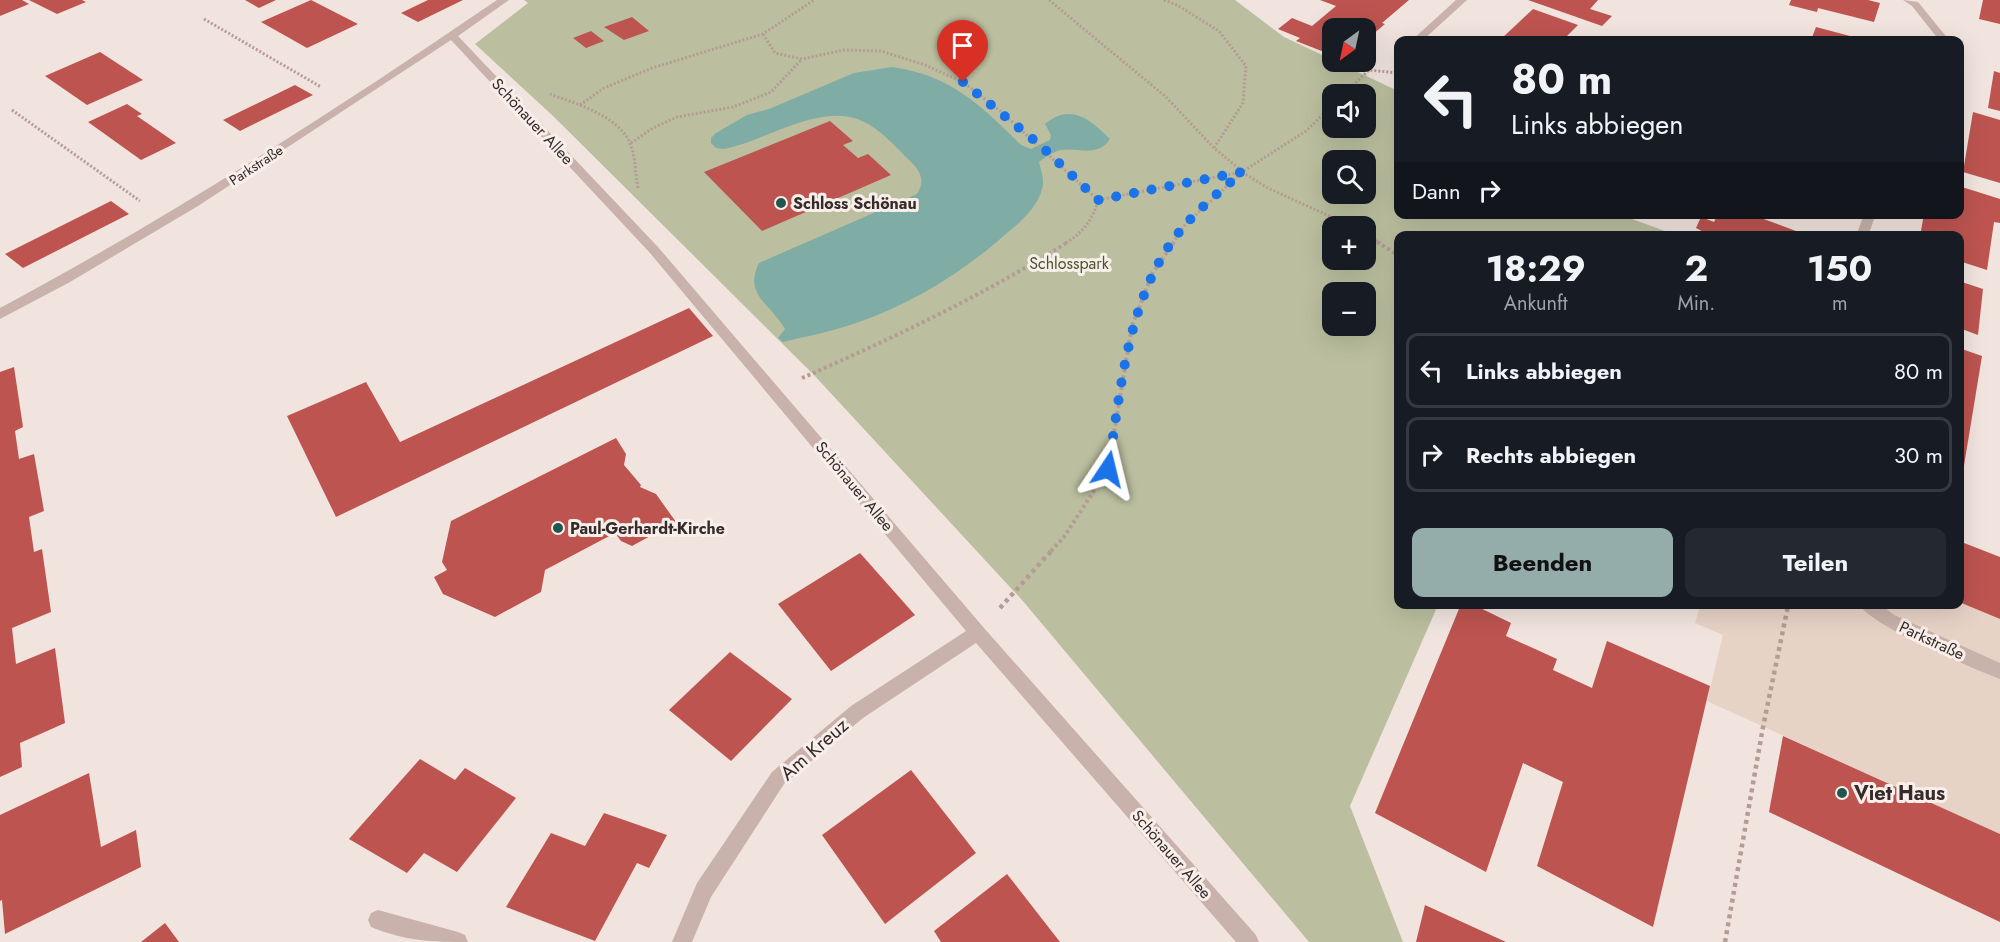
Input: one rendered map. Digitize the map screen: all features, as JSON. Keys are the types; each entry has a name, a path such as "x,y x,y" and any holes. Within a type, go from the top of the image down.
{"street":[{"name":"Parkstraße","path":"0,314 77,274 168,221 350,104 504,0"},
{"path":"1422,36 1462,0"},
{"path":"1908,0 1915,4 1941,36"},
{"name":"Schönauer Allee","path":"453,36 654,250 978,633 1249,942"},
{"name":"Parkstraße","path":"1873,609 1888,620 2000,671"},
{"name":"Am Kreuz","path":"682,942 704,890 778,778 856,712 978,633"},
{"path":"378,920 458,942"}],"path":[{"path":"580,105 604,88 652,68 763,34 814,0"},
{"path":"1049,0 1166,98 1214,148 1242,172 1268,188 1329,216"},
{"path":"1164,0 1178,5 1220,31 1246,66 1243,103 1214,148"},
{"path":"204,20 350,104"},
{"path":"763,34 775,53 802,59 844,50 881,51 925,65 963,82 1052,155 1098,200"},
{"path":"631,143 653,128 677,117 733,107 771,92 802,59"},
{"path":"1354,84 1369,70 1394,73"},
{"path":"548,93 580,105 620,128 631,143 640,195"},
{"path":"12,110 168,221"},
{"path":"978,633 1064,537 1108,469 1132,326 1152,274 1185,225 1242,172 1306,131 1322,116"},
{"path":"1098,200 1242,172"},
{"path":"774,390 881,343 1038,261 1076,237 1093,218 1098,200"},
{"path":"1376,241 1394,252"},
{"path":"1725,942 1763,727 1787,609"}],"green space":[{"name":"Schlosspark","path":"524,0 1235,0 1284,37 1322,55 1322,72 1358,72 1394,89 1394,219 1632,219 1665,231 1394,231 1394,609 1436,609 1350,806 1403,942 1309,942 1022,600 813,374 552,115 475,44 528,3"}],"shaded area":[{"path":"1964,604 2000,619 2000,834 1707,701 1723,635 1695,623 1699,609 1964,609"}],"water":[{"path":"892,67 913,71 948,85 978,105 1021,145 1031,149 1050,140 1051,135 1045,124 1063,114 1072,114 1088,120 1110,139 1105,145 1094,150 1060,150 1039,162 1043,186 1037,201 1018,223 956,273 919,295 859,322 783,342 778,338 785,329 761,299 754,283 759,263 917,194 921,184 920,175 912,163 881,133 869,124 846,116 811,119 724,149 716,148 711,143 711,138 747,115 769,109 854,73"}],"building":[{"path":"0,0 22,0 29,4 0,16"},
{"path":"29,0 82,0 86,2 57,14"},
{"path":"245,0 276,0 259,8"},
{"path":"311,0 358,24 307,48 261,22"},
{"path":"428,0 463,0 418,22 401,13"},
{"path":"1320,0 1409,0 1382,23 1385,24 1376,32 1376,18 1322,18 1322,51 1296,41 1300,38 1278,29 1292,18 1312,26 1336,6"},
{"path":"1528,0 1598,0 1590,9 1612,16 1602,26"},
{"path":"1791,0 1868,0 1880,3 1874,22 1818,8 1817,12 1789,5"},
{"path":"1983,0 2000,0 2000,24 1979,19"},
{"path":"1533,9 1578,25 1567,36 1504,36"},
{"path":"632,17 649,31 624,40 604,27"},
{"path":"1816,27 1850,36 1813,36"},
{"path":"591,31 604,41 586,48 573,38"},
{"path":"100,52 143,80 87,105 45,76"},
{"path":"1994,71 2000,73 2000,111 1988,108"},
{"path":"295,85 313,95 240,131 223,120"},
{"path":"127,104 142,114 137,116 176,143 141,160 88,122"},
{"path":"1973,112 2000,120 2000,183 1964,172"},
{"name":"Schloss Schönau","path":"830,121 853,141 843,145 858,158 868,154 891,175 762,231 704,172"},
{"path":"1964,188 2000,199 2000,223 1994,222 1987,270 1964,263 1964,231 1921,231 1923,219 1964,219"},
{"path":"111,201 129,214 23,268 5,254"},
{"path":"1700,219 1714,222 1716,219 1764,219 1796,231 1702,231 1696,228"},
{"path":"1964,283 1983,289 1978,335 1964,330"},
{"path":"689,308 713,336 336,517 287,416 366,382 400,442"},
{"path":"1964,350 1982,356 1964,466"},
{"path":"14,367 23,427 15,431 19,459 34,454 44,511 29,517 34,552 42,549 51,612 12,628 16,664 55,648 65,723 20,743 22,767 0,777 0,372"},
{"name":"Paul-Gerhardt-Kirche","path":"616,438 626,454 624,465 641,485 640,487 656,494 676,522 632,546 621,541 615,533 545,570 541,592 495,617 443,594 434,577 447,570 442,562 451,521"},
{"path":"1964,543 2000,557 2000,619 1964,604"},
{"path":"860,553 915,615 831,671 778,604"},
{"path":"1459,609 1482,609 1511,623 1506,636 1557,659 1553,670 1592,688 1607,641 1710,686 1653,927 1537,866 1563,782 1523,763 1486,872 1375,813"},
{"path":"730,652 792,699 731,761 669,710"},
{"path":"1783,736 2000,834 2000,922 1769,812"},
{"path":"420,759 455,780 465,768 516,798 457,872 424,853 407,873 349,839"},
{"path":"911,770 976,853 885,924 822,835"},
{"path":"89,773 101,847 136,830 141,867 5,934 2,900 0,901 0,815"},
{"path":"604,813 667,835 649,868 637,863 595,941 506,907 551,833 585,846"},
{"path":"1007,874 1060,942 941,942 934,931"},
{"path":"1425,905 1506,942 1416,942"},
{"path":"165,923 179,942 141,942"}],"place":[{"name":"Schloss Schönau","path":"781,203"},
{"name":"Paul-Gerhardt-Kirche","path":"558,528"},
{"name":"Viet Haus","path":"1842,793"}],"route":[{"path":"963,82 1040,145 1098,200 1242,172 1185,225 1152,274 1132,326 1108,469"}]}
